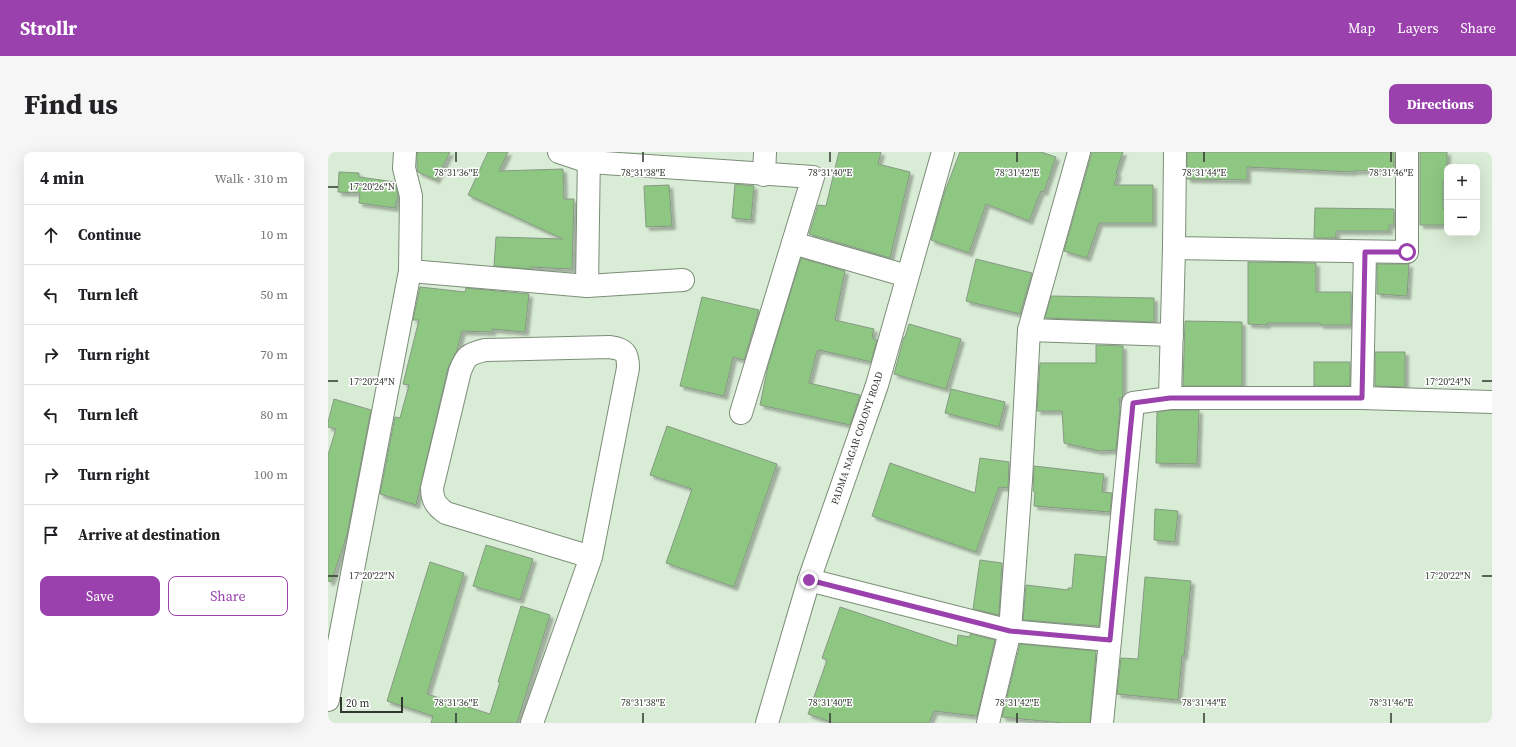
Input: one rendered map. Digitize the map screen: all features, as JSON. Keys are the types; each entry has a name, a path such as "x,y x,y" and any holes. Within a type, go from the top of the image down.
{"street":[{"path":"328,700 410,271 412,196 404,168 405,152"},
{"path":"559,152 589,157 764,175 813,177 741,413"},
{"path":"764,175 765,152"},
{"name":"PADMA NAGAR COLONY ROAD","path":"767,723 809,580 877,385 943,152"},
{"path":"988,723 1010,631 1030,330 1079,152"},
{"path":"1170,398 1175,152"},
{"path":"1174,248 1407,252 1407,152"},
{"path":"587,286 589,157"},
{"path":"793,243 907,276"},
{"path":"1362,398 1365,252"},
{"path":"410,271 587,286 684,280"},
{"path":"1030,330 1172,335"},
{"path":"532,723 591,557 628,368 628,360 625,353 620,349 609,347 484,350 468,355 460,371 432,488 432,496 438,507 446,513 591,557"},
{"path":"1102,723 1133,403 1170,398 1362,398 1492,402"},
{"path":"809,580 1010,631 1110,640"}],"building":[{"path":"417,152 450,152 436,180 418,172"},
{"path":"488,152 508,152 499,171 563,169 564,199 574,199 572,269 531,267 531,269 494,266 496,237 563,239 468,195"},
{"path":"839,152 881,152 878,164 910,172 890,258 809,234 818,205 826,206"},
{"path":"960,152 1041,152 1056,157 1044,192 1041,191 1029,221 986,204 969,253 931,240 945,191"},
{"path":"1092,152 1123,152 1116,173 1118,174 1114,185 1153,185 1153,223 1099,223 1087,258 1064,251"},
{"path":"1187,152 1394,152 1394,170 1353,172 1247,167 1247,180 1187,179"},
{"path":"1420,152 1447,152 1447,164 1444,164 1443,181 1444,225 1420,225"},
{"path":"339,172 359,173 359,177 395,182 398,195 395,208 359,203 360,193 338,192"},
{"path":"735,184 754,186 751,220 732,218"},
{"path":"669,185 672,226 646,227 644,186"},
{"path":"1315,208 1394,209 1394,225 1389,225 1389,231 1336,231 1336,238 1314,238"},
{"path":"801,258 845,271 835,320 874,329 872,337 874,337 874,340 877,340 871,362 819,350 817,351 809,383 860,395 850,425 760,405 768,366"},
{"path":"976,259 1032,273 1020,314 966,301"},
{"path":"1248,262 1316,263 1316,292 1351,292 1351,325 1320,325 1320,323 1267,323 1267,325 1248,324"},
{"path":"1377,264 1409,264 1407,296 1377,294"},
{"path":"420,287 465,292 466,288 529,294 525,332 492,329 492,332 462,331 457,350 448,368 416,505 380,494 395,417 400,418 409,385 403,384 419,320 413,320"},
{"path":"1051,296 1154,298 1154,322 1045,318"},
{"path":"702,297 759,310 744,360 733,357 724,396 680,386"},
{"path":"1185,321 1242,322 1242,386 1183,386"},
{"path":"909,324 961,339 946,389 894,374"},
{"path":"1096,345 1123,346 1123,396 1122,398 1119,398 1120,408 1116,450 1099,451 1064,443 1062,411 1037,411 1040,363 1096,363"},
{"path":"1375,352 1405,352 1405,387 1375,386"},
{"path":"1314,362 1350,362 1350,386 1314,386"},
{"path":"951,389 1005,402 999,427 945,413"},
{"path":"334,399 371,410 347,535 331,582 328,581 328,455 336,429 328,427 328,422"},
{"path":"1171,410 1199,410 1197,464 1156,463 1157,412"},
{"path":"667,426 777,464 734,587 666,563 692,489 650,475"},
{"path":"980,458 1009,462 1008,488 999,487 976,552 872,516 890,463 975,493"},
{"path":"1034,466 1104,474 1102,492 1112,493 1110,512 1034,506"},
{"path":"1155,509 1178,511 1175,542 1154,540"},
{"path":"486,545 533,559 520,600 473,586"},
{"path":"1075,554 1106,557 1099,626 1023,620 1026,585 1068,590 1068,588 1072,588"},
{"path":"980,560 1002,563 999,615 973,609"},
{"path":"430,562 464,573 427,694 490,714 521,606 550,615 517,723 431,723 433,716 387,701"},
{"path":"1145,577 1191,581 1178,700 1117,694 1121,658 1138,659"},
{"path":"840,607 957,646 958,635 970,637 970,634 995,640 977,716 934,711 929,723 834,723 808,714 827,660 822,658"},
{"path":"1020,644 1096,651 1090,723 1063,723 1002,717"}],"route":[{"path":"809,580 1010,631 1110,640 1133,403 1170,398 1362,398 1365,252 1407,252"}]}
